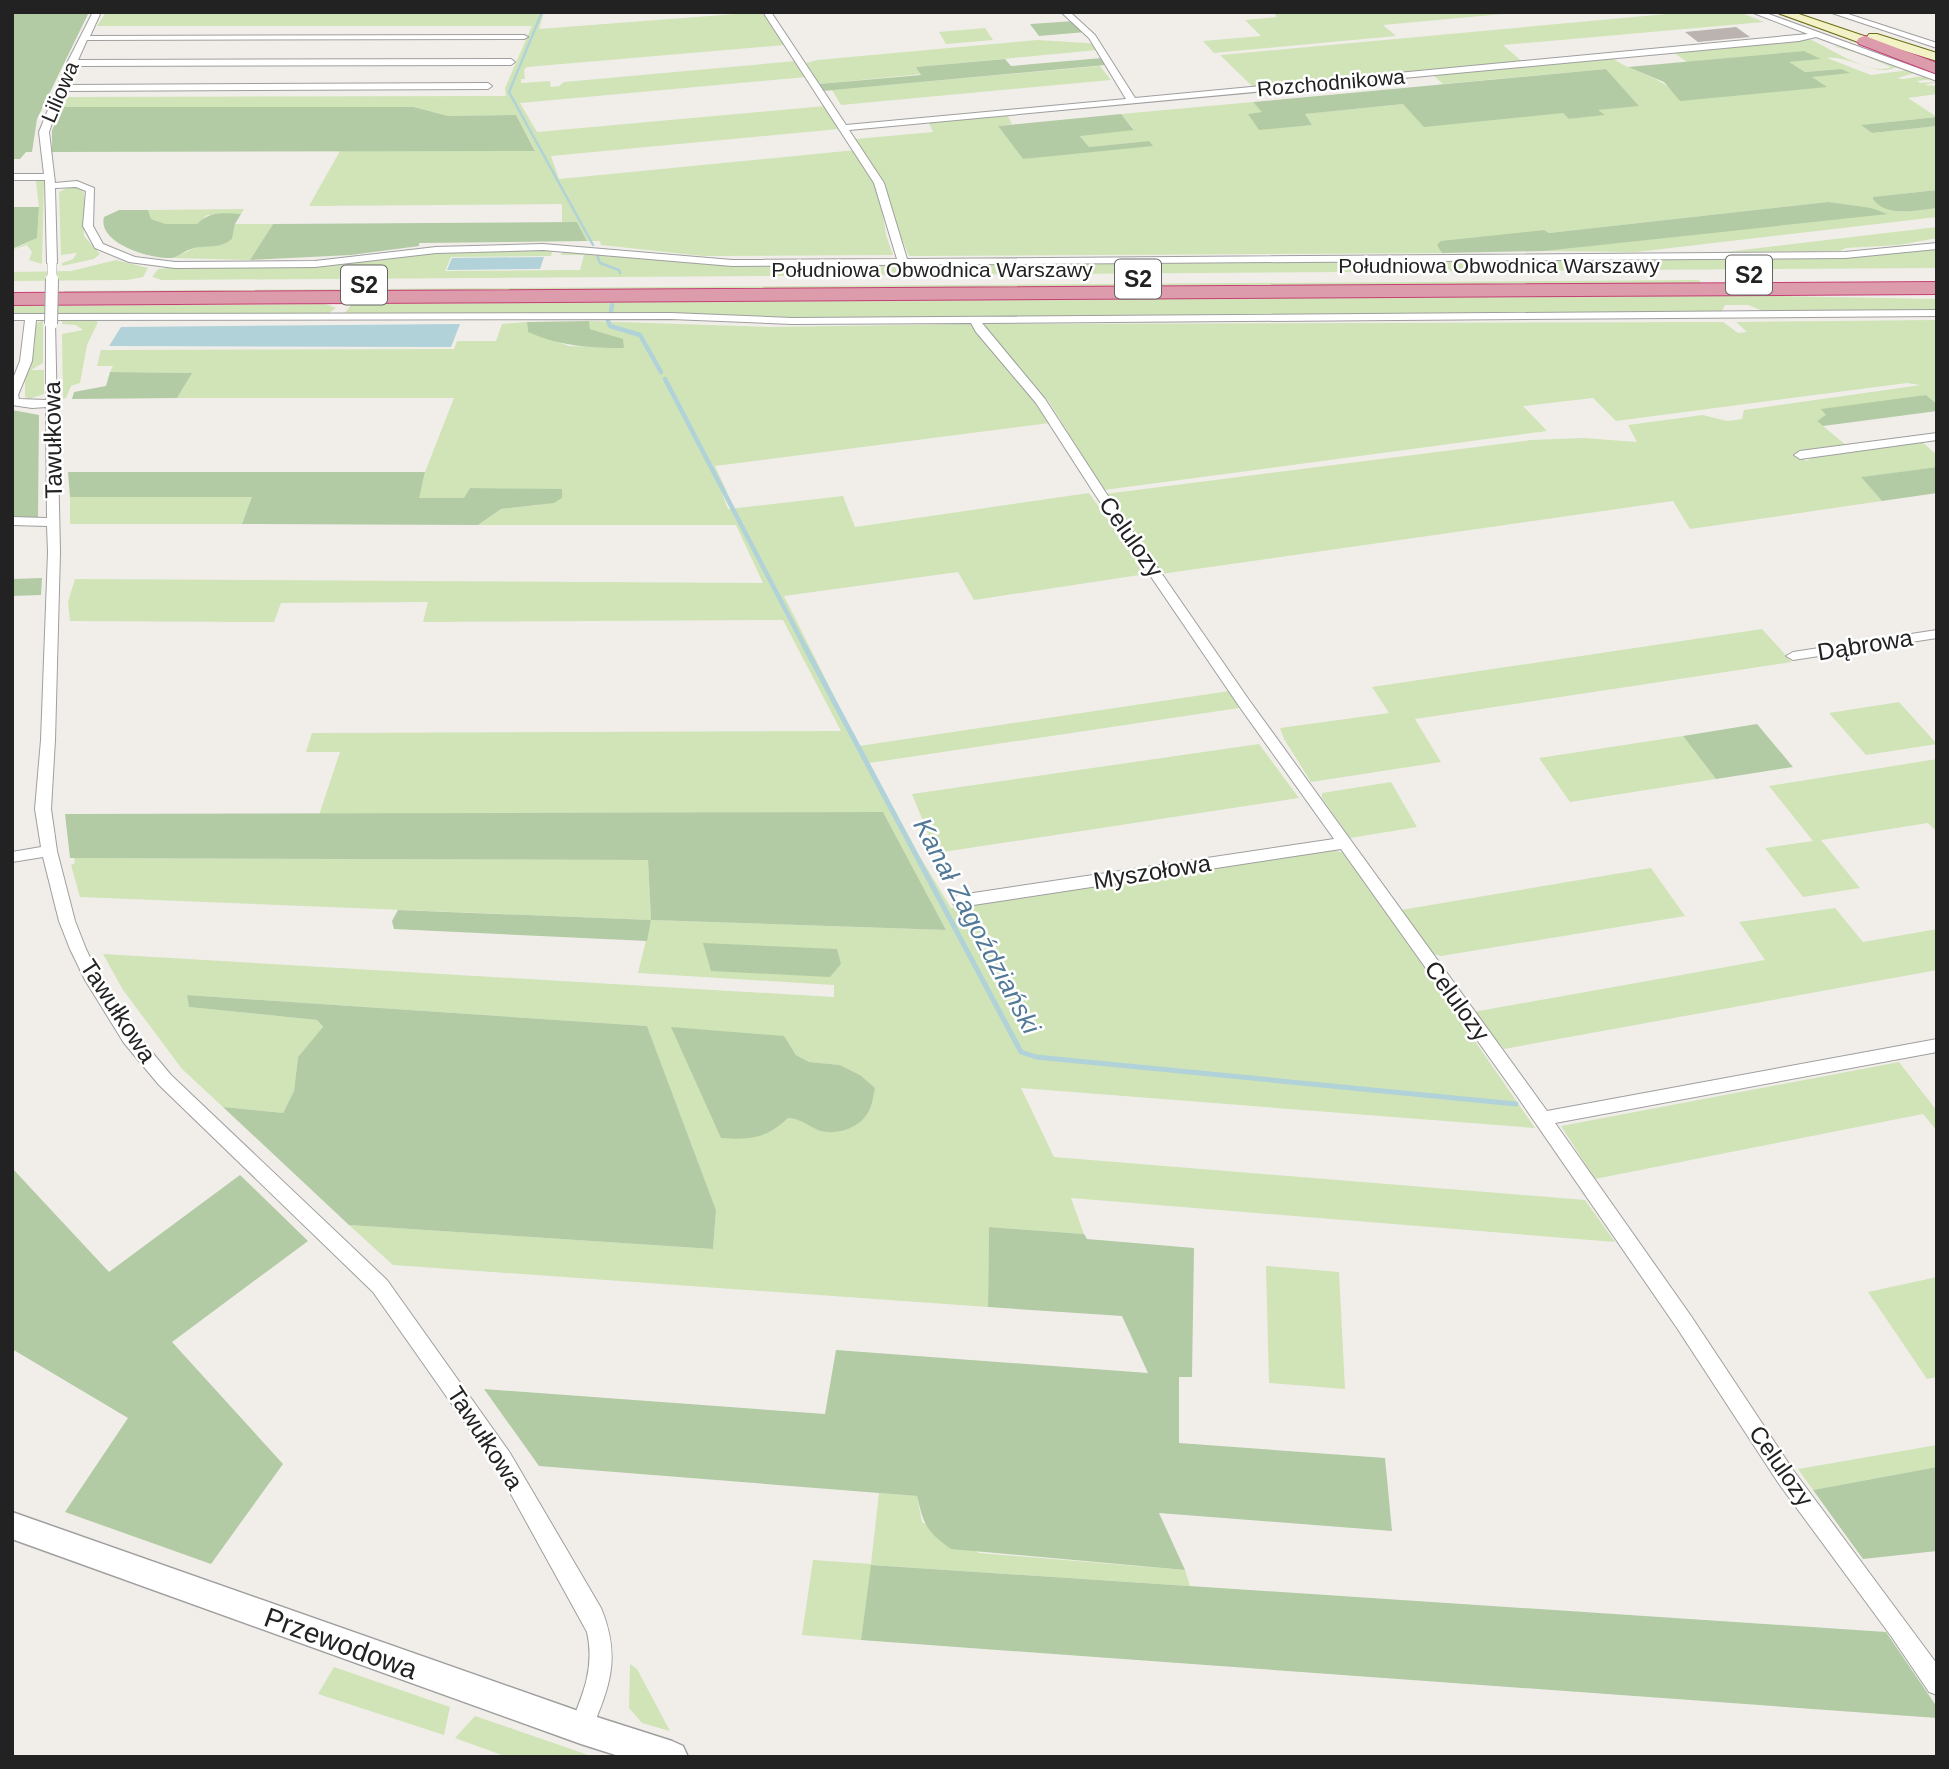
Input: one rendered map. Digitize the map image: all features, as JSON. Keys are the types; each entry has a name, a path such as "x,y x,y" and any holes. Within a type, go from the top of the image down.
{"highway":[{"path":"1865,41 1937,67"},
{"name":"Południowa Obwodnica Warszawy","path":"12,287 1937,275"},
{"path":"1812,287 1937,295"},
{"name":"Południowa Obwodnica Warszawy","path":"12,299 1937,288"}],"main road":[{"path":"1781,12 1865,41"},
{"path":"1800,12 1937,57"}],"street":[{"name":"Liliowa","path":"50,181 44,132 71,63 97,12"},
{"path":"767,12 879,183 903,256 901,261"},
{"path":"1065,12 1092,37 1132,101"},
{"path":"1755,12 1937,78"},
{"path":"1833,12 1937,46"},
{"name":"Rozchodnikowa","path":"844,128 1799,39 1818,34"},
{"path":"85,38 524,37"},
{"path":"71,63 511,62"},
{"path":"60,88 488,86"},
{"path":"12,177 88,187 92,201 88,226 99,246 116,255 156,264 292,265 436,250 542,247 708,262 1822,255 1882,253 1937,246"},
{"name":"Tawułkowa","path":"50,181 54,522 48,740 43,809 49,851 67,921 96,985 130,1038 165,1080 380,1286 503,1460 593,1616 601,1636 604,1654 601,1677 581,1728"},
{"path":"12,317 659,316 751,321 1937,313"},
{"path":"31,317 26,360 12,395 14,402 24,405 52,403"},
{"name":"Celulozy","path":"975,320 979,330 1041,401 1100,493 1344,843 1684,1322 1786,1477 1892,1618 1937,1684"},
{"path":"1800,455 1937,436"},
{"path":"12,521 54,522"},
{"name":"Dąbrowa","path":"1793,656 1937,634"},
{"name":"Myszołowa","path":"960,901 1344,843"},
{"path":"12,857 49,851"},
{"path":"1537,1113 1937,1045"},
{"name":"Przewodowa","path":"12,1525 581,1728 671,1757"}],"green space":[{"path":"12,12 89,12 37,119 32,152 26,152 20,159 12,159"},
{"path":"106,12 544,12 539,29 762,12 785,45 527,67 524,70 525,79 521,79 521,83 550,81 551,87 564,82 796,61 806,77 520,103 537,132 825,106 839,129 551,156 559,179 856,150 880,194 886,235 893,255 703,256 601,245 600,241 587,241 577,222 562,222 562,204 309,206 340,151 535,150 516,115 448,116 414,107 63,107 67,97 506,96 505,88 532,26 97,26"},
{"path":"1273,12 1525,12 1383,25 1396,36 1214,53 1203,41 1261,36 1245,20 1277,17"},
{"path":"1688,12 1739,12 1764,22 1503,45 1525,64 1255,89 1220,55"},
{"path":"1075,21 1086,32 1039,36 1030,24"},
{"path":"985,28 993,40 946,44 939,32"},
{"path":"1809,39 1872,68 1827,58 1871,75 1909,70 1915,73 1897,78 1933,79 1917,81 1937,82 1924,85 1937,86 1937,94 1908,98 1937,117 1862,125 1872,133 1937,126 1937,190 1874,197 1900,212 1937,208 1937,217 1636,252 1545,251 1886,213 1828,202 1549,233 1544,230 1438,245 1442,253 909,256 893,219 883,181 855,139 933,132 928,121 1007,114 1012,124 998,126 1023,159 1149,141 1089,147 1080,135 1134,129 1121,114 1253,102 1263,112 1248,114 1312,125 1304,114 1403,104 1563,113 1569,119 1603,115 1597,110 1638,105 1606,69 1443,84 1433,75 1611,57 1673,91 1825,86 1811,77 1840,69 1805,72 1788,62 1820,59 1804,51 1687,62 1673,52"},
{"path":"1037,40 1087,43 1097,50 917,67 922,74 819,84 806,63 817,60"},
{"path":"1832,46 1849,48 1899,66 1890,69 1872,68 1891,67 1861,54"},
{"path":"1804,51 1821,59 1789,62 1805,72 1841,69 1850,73 1812,77 1827,87 1680,101 1664,82 1628,67"},
{"path":"1102,58 1106,65 823,91 819,84 921,75 916,67 1005,59 1011,66"},
{"path":"1100,66 1111,80 841,105 832,90"},
{"path":"1606,69 1639,106 1598,110 1605,115 1569,119 1563,113 1424,127 1403,104 1305,114 1312,125 1259,130 1248,114 1262,112 1253,102"},
{"path":"63,107 414,107 448,116 516,115 535,151 52,152 52,130"},
{"path":"1121,114 1134,130 1080,136 1089,147 1149,141 1153,146 1023,159 998,126"},
{"path":"1937,117 1937,126 1872,133 1861,125"},
{"path":"12,179 44,181 42,264 29,260 32,252 27,245 12,250 37,238 39,207 36,181"},
{"path":"69,187 79,187 84,193 84,236 100,254 94,259 62,266 62,263 73,259 77,253 61,255 59,192"},
{"path":"1937,190 1937,208 1894,211 1879,205 1873,199 1873,197"},
{"path":"1828,202 1871,208 1888,214 1545,251 1442,253 1437,245 1441,241 1544,230 1549,233"},
{"path":"12,207 39,207 37,238 12,249"},
{"path":"244,209 241,214 207,215 197,224 166,224 151,219 148,210"},
{"path":"119,210 148,210 151,219 166,224 197,224 212,215 241,214 235,224 232,239 227,242 191,249 176,257 162,258 127,248 109,235 104,226 104,217"},
{"path":"577,222 587,241 419,243 419,246 351,255 250,260 273,224"},
{"path":"235,224 273,224 250,260 174,258 192,249 232,239"},
{"path":"1937,227 1937,238 1899,245 1846,248 1840,251 1726,252"},
{"path":"1937,249 1937,268 162,280 152,277 158,269 168,268 292,267 422,253 546,250 552,252 551,256 451,257 445,271 580,270 584,255 560,255 565,251 722,265 1857,257"},
{"path":"116,260 148,268 143,277 127,280 12,281 12,272 71,271"},
{"path":"1699,280 1701,283 64,295 64,291"},
{"path":"1471,296 1937,299 1937,311 1763,311 1748,305 1725,305 1722,311 1717,312 751,320 344,314 351,305 364,303"},
{"path":"326,304 336,308 326,315 12,314 12,306"},
{"path":"62,318 93,319 98,322 87,345 80,383 71,386 63,399 62,334 83,330 76,325 62,324"},
{"path":"43,320 43,363 31,370 44,370 44,394 29,399 25,397 25,380 34,352 35,324"},
{"path":"1937,320 1937,404 1926,395 1825,411 1827,415 1817,421 1847,446 1798,454 1806,461 1922,442 1937,455 1937,467 1861,477 1882,501 1690,529 1673,501 1161,574 1105,494 1531,440 1584,438 1637,442 1628,425 1703,415 1727,421 1742,419 1744,410 1921,385 1907,383 1616,421 1593,398 1523,406 1547,431 1104,490 1049,402 983,328 986,324 1723,322 1738,333 1747,332 1736,322"},
{"path":"589,321 771,327 971,324 1045,411 1050,423 715,466 727,492 722,493 728,509 843,496 855,527 1089,493 1146,574 974,600 958,572 784,596 859,746 1229,691 1239,708 869,763 951,908 1333,850 1345,853 1535,1128 1021,1088 1054,1157 1585,1200 1615,1242 1071,1198 1084,1234 989,1227 988,1307 393,1265 349,1225 713,1249 716,1210 647,1026 187,995 190,1007 317,1020 323,1028 298,1057 294,1091 283,1113 223,1107 182,1069 123,990 103,954 834,997 834,985 638,973 651,920 946,930 883,812 319,815 340,752 306,752 312,733 841,731 783,620 423,622 428,602 281,603 274,622 70,621 68,602 75,579 763,583 736,525 478,525 501,509 538,505 562,490 470,488 465,498 418,498 425,472 454,398 177,398 191,373 110,372 113,366 97,366 101,350 454,349 457,341 496,341 502,324 527,322 528,332 569,346 624,348 613,336 590,329","holes":["784,1036 796,1055 809,1062 840,1065 860,1075 851,1127 832,1131 788,1118"]},
{"path":"589,321 590,329 623,339 624,348 563,343 528,332 527,322"},
{"path":"110,372 192,373 177,398 72,399 74,392 106,386"},
{"path":"1926,395 1937,404 1937,411 1823,426 1817,421 1826,415 1821,409"},
{"path":"12,410 39,415 38,518 12,518"},
{"path":"1937,467 1937,493 1882,501 1861,477"},
{"path":"68,472 425,472 419,498 464,498 470,488 562,489 562,498 554,503 501,509 478,525 242,524 252,497 70,497"},
{"path":"70,497 253,497 242,524 70,524"},
{"path":"42,578 41,595 12,596 12,579"},
{"path":"1762,629 1792,662 1415,719 1441,762 1311,782 1280,728 1389,713 1372,687"},
{"path":"1899,702 1937,744 1866,755 1829,713"},
{"path":"1757,724 1793,767 1716,779 1683,736"},
{"path":"1683,736 1716,779 1570,802 1539,758"},
{"path":"1259,744 1299,798 936,853 912,794"},
{"path":"1937,759 1937,832 1928,823 1821,840 1860,888 1803,897 1765,848 1813,841 1769,786"},
{"path":"1391,782 1417,827 1350,838 1322,798 1322,793"},
{"path":"883,812 946,930 651,920 648,860 70,858 65,814"},
{"path":"74,858 648,860 651,920 80,897 71,865 75,863"},
{"path":"1651,868 1685,916 1441,956 1426,952 1401,910"},
{"path":"1835,908 1863,942 1937,929 1937,970 1504,1049 1473,1012 1765,960 1739,922"},
{"path":"398,910 651,920 647,941 394,929 392,921"},
{"path":"703,943 837,949 841,964 830,977 711,971"},
{"path":"187,995 647,1026 716,1210 713,1249 349,1225 223,1107 283,1113 294,1091 298,1057 323,1027 317,1020 189,1007"},
{"path":"671,1027 784,1036 796,1055 809,1062 840,1065 860,1075 875,1088 870,1109 858,1124 838,1132 824,1132 788,1118 757,1137 721,1138"},
{"path":"1899,1062 1937,1111 1937,1131 1923,1114 1595,1179 1561,1126"},
{"path":"12,1168 109,1272 240,1175 308,1241 172,1342 283,1464 211,1564 65,1512 128,1418 12,1349"},
{"path":"989,1227 1084,1234 1087,1239 1194,1248 1192,1377 1179,1377 1179,1443 1385,1458 1392,1531 1159,1513 1185,1570 951,1549 927,1527 917,1496 539,1466 484,1389 825,1414 836,1350 1148,1373 1122,1316 988,1307"},
{"path":"1266,1266 1339,1272 1345,1389 1269,1383"},
{"path":"1937,1277 1937,1377 1927,1379 1868,1292"},
{"path":"1937,1445 1937,1467 1813,1490 1798,1469"},
{"path":"1937,1467 1937,1551 1863,1559 1813,1490"},
{"path":"879,1493 917,1496 922,1522 979,1553 1185,1570 1190,1586 872,1565 861,1640 802,1635 813,1560 871,1564"},
{"path":"871,1565 1886,1632 1937,1707 1937,1718 861,1640"},
{"path":"630,1664 637,1669 670,1731 642,1723 629,1708"},
{"path":"334,1667 450,1707 444,1735 318,1694"},
{"path":"475,1716 594,1757 507,1757 455,1738"}],"water":[{"path":"544,257 540,269 447,270 452,258"},
{"path":"460,324 451,347 109,346 121,327"}],"building":[{"path":"1736,27 1750,37 1698,42 1685,32"}],"waterway":[{"name":"Kanał Zagoździański","path":"542,12 509,92 593,245"},
{"name":"Kanał Zagoździański","path":"597,255 600,263 619,270 620,273"},
{"name":"Kanał Zagoździański","path":"611,312 612,305"},
{"name":"Kanał Zagoździański","path":"608,321 610,326 640,335 661,372"},
{"name":"Kanał Zagoździański","path":"665,379 806,649"},
{"name":"Kanał Zagoździański","path":"805,647 1021,1052 1036,1057 1516,1104"}]}
